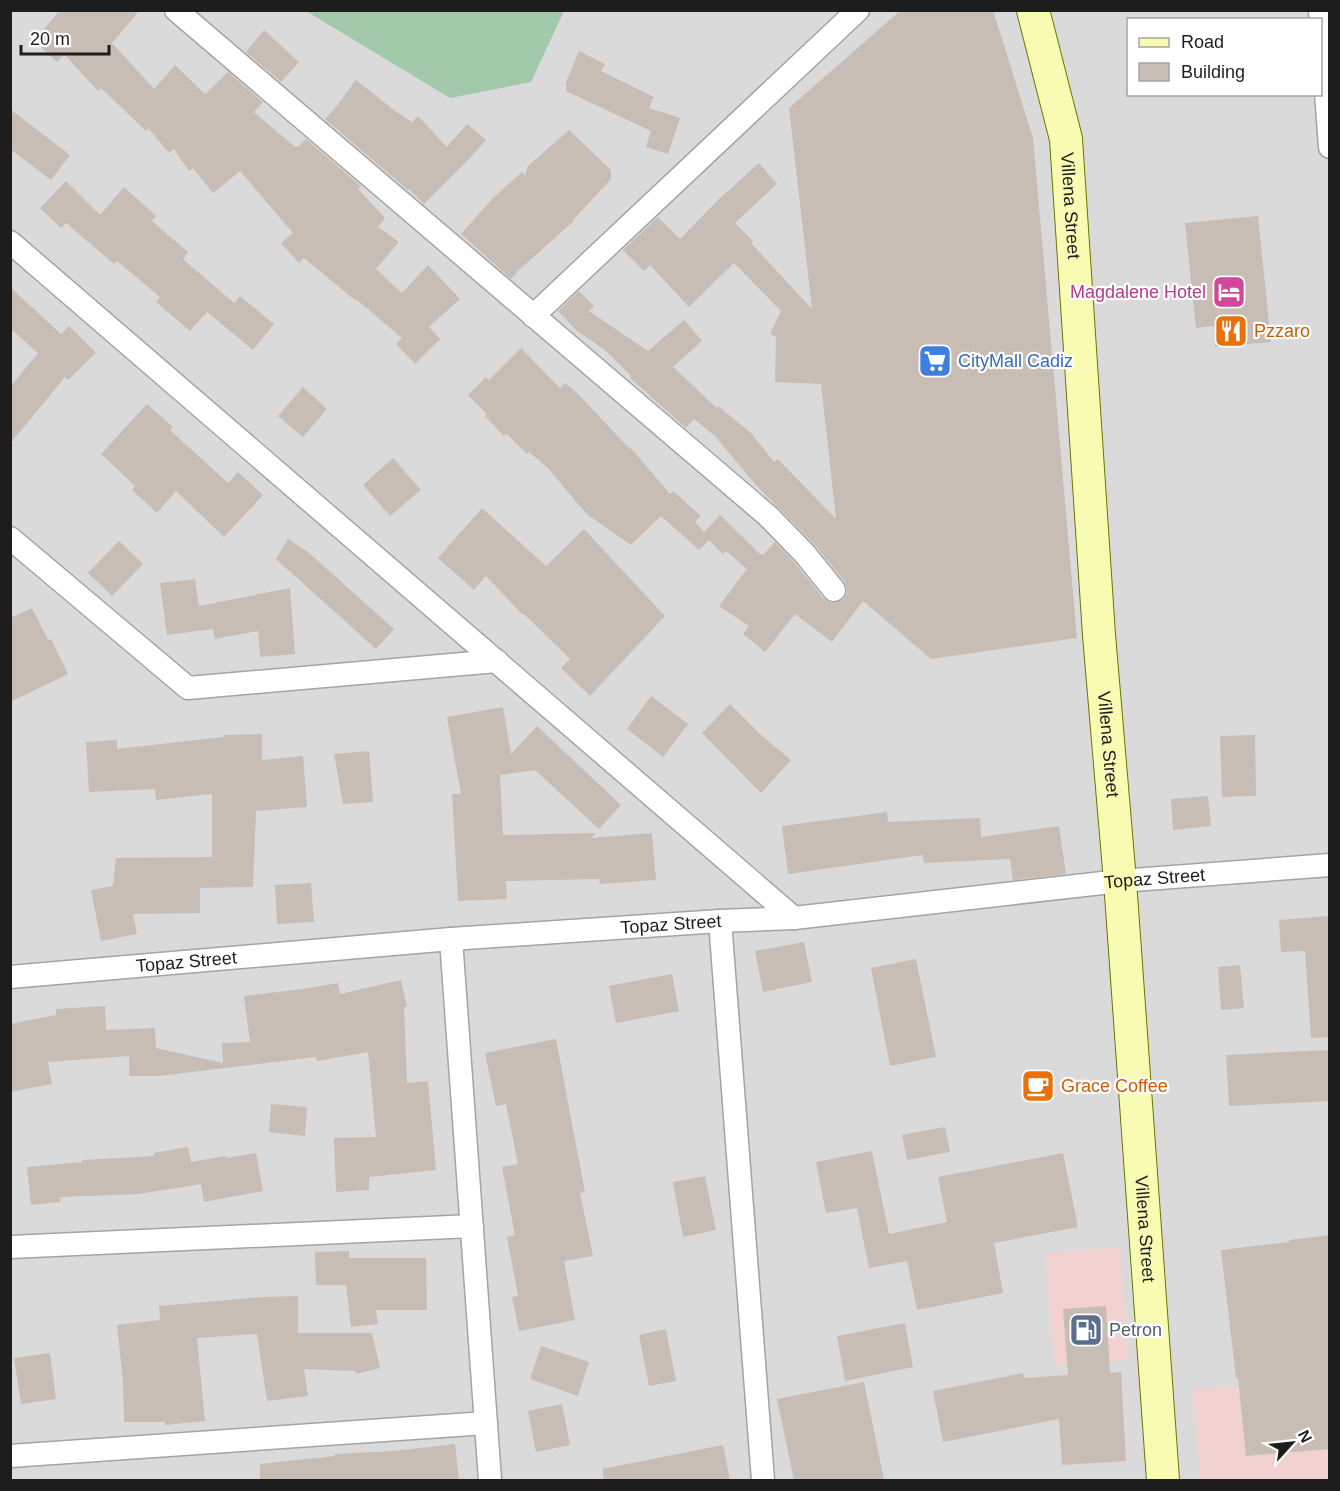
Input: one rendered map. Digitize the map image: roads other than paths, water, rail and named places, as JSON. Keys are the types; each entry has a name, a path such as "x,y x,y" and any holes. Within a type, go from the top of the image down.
{"main road":[{"name":"Villena Street","path":"1034,10 1066,139 1098,623 1120,881 1163,1480"}],"street":[{"path":"176,10 768,516 805,554 834,590"},
{"path":"533,316 858,10"},
{"path":"1322,40 1329,147"},
{"path":"10,242 794,918"},
{"path":"10,538 188,688 496,662"},
{"name":"Topaz Street","path":"10,976 451,939 794,918 1120,881 1329,865"},
{"path":"720,921 763,1480"},
{"path":"451,939 490,1480"},
{"path":"10,1247 472,1226"},
{"path":"10,1456 486,1423"}],"place":[{"name":"Magdalene Hotel","path":"1229,292"},
{"name":"Pzzaro","path":"1231,331"},
{"name":"CityMall Cadiz","path":"935,361"},
{"name":"Grace Coffee","path":"1038,1086"},
{"name":"Petron","path":"1086,1330"}]}
